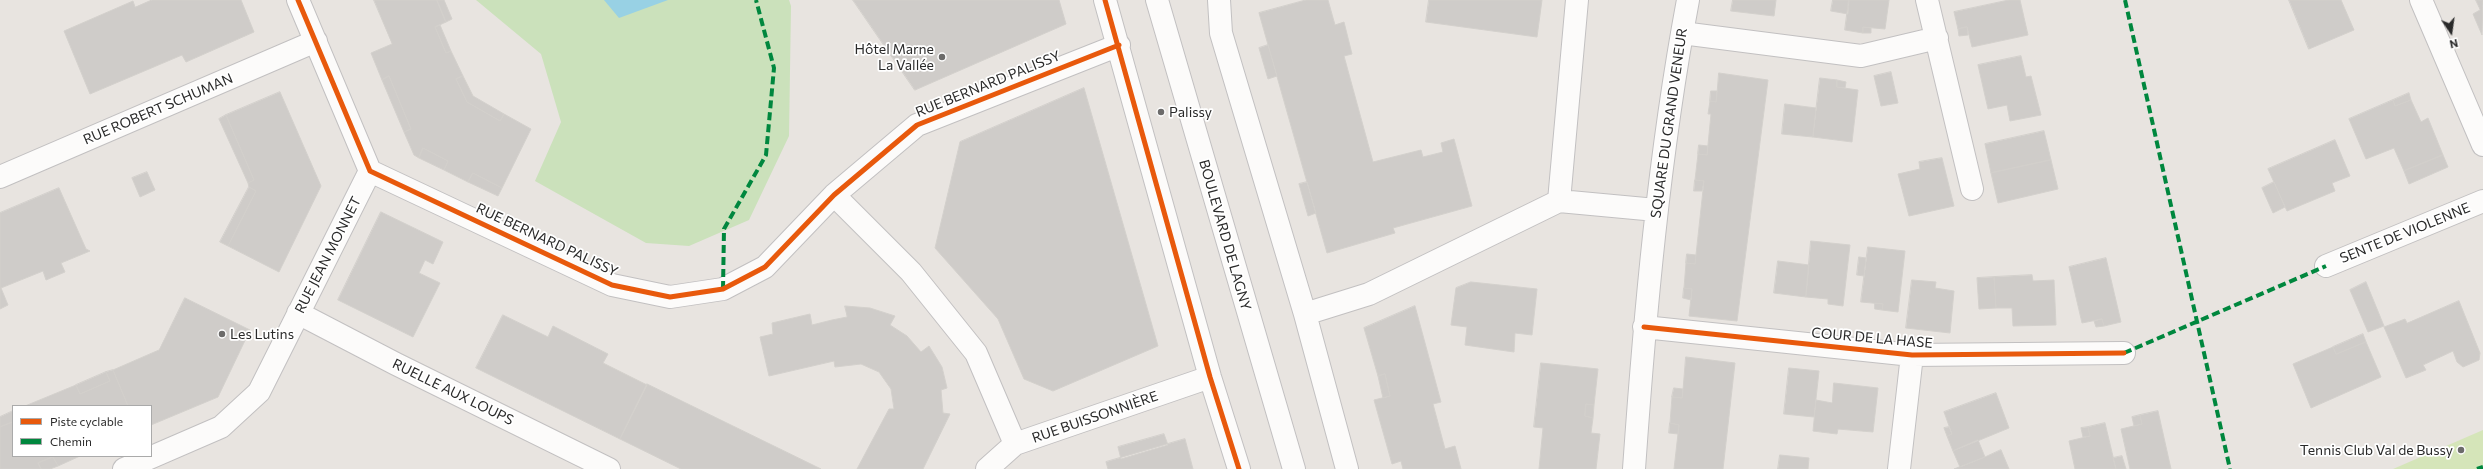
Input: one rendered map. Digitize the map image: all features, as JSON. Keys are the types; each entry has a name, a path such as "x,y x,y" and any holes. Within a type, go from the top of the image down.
{"street":[{"path":"298,0 370,171"},
{"path":"1105,0 1210,377 1239,469"},
{"name":"BOULEVARD DE LAGNY","path":"1157,0 1294,469"},
{"path":"1219,0 1221,33 1305,314 1347,469"},
{"path":"1559,201 1577,0"},
{"name":"SQUARE DU GRAND VENEUR","path":"1634,469 1644,327 1654,247 1656,210 1668,115 1688,0"},
{"path":"1928,0 1972,189"},
{"path":"2421,0 2483,145"},
{"path":"1682,33 1861,56 1936,38"},
{"name":"RUE ROBERT SCHUMAN","path":"0,176 316,41"},
{"name":"RUE BERNARD PALISSY","path":"370,171 612,285 670,297 723,289 765,267 834,195 917,125 1118,45"},
{"name":"RUE JEAN MONNET","path":"152,457 221,427 259,392 370,171"},
{"path":"834,195 911,272 976,353 1015,444"},
{"path":"1305,314 1369,294 1559,201 1656,210"},
{"name":"SENTE DE VIOLENNE","path":"2326,266 2483,201"},
{"name":"RUELLE AUX LOUPS","path":"298,313 396,364 609,469"},
{"name":"COUR DE LA HASE","path":"1644,327 1912,355 2124,353"},
{"path":"1899,469 1912,355"},
{"name":"RUE BUISSONNIÈRE","path":"987,469 1015,444 1210,377"},
{"name":"RUE JEAN MONNET","path":"124,469 152,457"}],"green space":[{"path":"476,0 789,0 791,6 789,136 749,220 689,246 646,243 535,181 561,122 541,54"},
{"name":"Tennis Club Val de Bussy","path":"2483,430 2483,469 2393,469"}],"water":[{"path":"604,0 668,0 619,18"}],"building":[{"path":"152,0 241,0 254,32 186,62 182,55 90,94 64,31 133,1 135,7"},
{"path":"374,0 437,0 446,22 435,27 446,53 451,51 463,76 456,79 467,102 500,121 504,114 531,129 502,188 473,173 468,182 444,170 448,161 423,148 419,158 414,155 404,132 411,129 389,76 382,80 371,53 392,44"},
{"path":"437,0 444,0 452,19 446,22"},
{"name":"Hôtel Marne La Vallée","path":"853,0 1059,0 1066,24 915,90"},
{"path":"1306,0 1328,0 1335,25 1344,22 1352,54 1344,56 1373,162 1421,150 1423,157 1443,152 1441,143 1454,139 1472,206 1393,228 1395,233 1327,253 1259,13"},
{"path":"1429,0 1542,0 1537,37 1426,22"},
{"path":"1733,0 1776,0 1774,16 1731,11"},
{"path":"1833,0 1849,0 1848,14 1831,11"},
{"path":"1849,0 1889,0 1885,29 1863,27 1863,33 1845,30"},
{"path":"2009,0 2020,0 2028,35 1972,47 1967,27 1958,29 1954,12"},
{"path":"2289,0 2341,0 2354,30 2309,49"},
{"path":"2476,0 2483,0 2482,35 2473,14 2480,10"},
{"path":"440,25 451,51 446,53 435,27"},
{"path":"1863,27 1871,28 1871,33 1863,33"},
{"path":"1967,27 1968,35 1959,36 1958,29"},
{"path":"1268,45 1277,76 1268,79 1259,48"},
{"path":"2021,56 2026,77 2031,76 2041,115 2010,121 2007,105 1988,109 1978,65"},
{"path":"1891,72 1898,103 1881,106 1874,76"},
{"path":"1719,73 1768,80 1737,321 1689,316 1692,289 1684,288 1686,263 1695,264 1704,181 1695,180 1698,154 1707,155 1711,114 1708,114 1710,101 1716,102"},
{"path":"389,76 411,129 404,132 382,80"},
{"path":"463,76 473,96 504,114 500,121 467,102 456,79"},
{"path":"1820,78 1837,80 1837,87 1858,90 1852,142 1813,137"},
{"path":"1837,80 1846,82 1845,88 1837,87"},
{"path":"1084,88 1158,346 1053,391 1024,379 998,319 935,248 960,142"},
{"path":"1711,91 1717,91 1716,102 1710,101"},
{"path":"280,92 321,186 279,272 228,246 256,191 249,187 248,183 254,180 226,115"},
{"path":"2409,93 2411,100 2395,106 2393,100"},
{"path":"2393,100 2395,106 2411,100 2421,122 2428,118 2443,155 2404,171 2394,148 2366,159 2349,119"},
{"path":"1785,104 1816,108 1813,137 1782,134"},
{"path":"226,115 254,180 248,183 219,119"},
{"path":"2044,131 2051,160 1991,173 1985,144"},
{"path":"2335,140 2350,176 2332,183 2335,191 2287,211 2268,169"},
{"path":"1699,145 1708,146 1707,155 1698,154"},
{"path":"423,148 448,161 444,170 419,158"},
{"path":"2443,155 2448,167 2409,184 2404,171"},
{"path":"1942,158 1954,206 1909,216 1898,174 1920,169 1919,162"},
{"path":"2051,160 2058,189 1998,203 1991,173"},
{"path":"147,172 155,190 140,197 132,178"},
{"path":"473,173 502,188 498,196 468,182"},
{"path":"1695,180 1704,181 1702,191 1694,191"},
{"path":"1307,182 1316,213 1308,216 1299,184"},
{"path":"2274,182 2285,207 2273,213 2262,188"},
{"path":"249,187 256,191 228,246 220,242"},
{"path":"59,188 86,249 90,251 61,263 65,272 46,280 43,271 1,288 8,305 0,309 0,213"},
{"path":"381,212 443,242 433,264 425,260 419,273 440,283 413,337 338,300"},
{"path":"1811,241 1850,245 1843,306 1828,304 1828,299 1806,297"},
{"path":"1868,247 1905,251 1898,312 1882,310 1883,304 1861,302"},
{"path":"1687,254 1696,255 1695,264 1686,263"},
{"path":"1859,257 1866,258 1864,276 1857,275"},
{"path":"2106,258 2121,322 2104,326 2102,319 2082,323 2069,267"},
{"path":"1778,261 1809,265 1806,297 1774,293"},
{"path":"2032,275 2033,281 2054,280 2056,325 2013,326 2012,308 1996,308 1994,277"},
{"path":"1994,277 1996,308 1979,309 1977,278"},
{"path":"1912,280 1936,282 1935,288 1954,291 1950,333 1906,328"},
{"path":"1471,282 1537,289 1532,335 1515,333 1514,352 1465,345 1467,327 1451,325 1456,288"},
{"path":"2366,282 2384,326 2368,332 2350,290"},
{"path":"1684,288 1692,289 1691,300 1683,298"},
{"path":"185,298 250,330 218,397 152,425 152,405 128,405 113,370 159,350"},
{"path":"2459,301 2480,353 2479,360 2463,367 2457,362 2453,351 2423,365 2426,370 2406,378 2384,327 2405,319 2407,323"},
{"path":"1875,303 1883,304 1882,310 1875,309"},
{"path":"845,306 870,308 895,316 890,325 907,336 921,352 929,346 942,367 947,388 941,390 943,413 950,414 923,469 857,469 889,409 894,409 891,389 879,372 861,364 835,367 834,361 769,376 760,337 773,334 772,323 810,314 812,325 847,317"},
{"path":"1415,306 1441,402 1433,404 1445,449 1455,446 1461,469 1403,469 1401,461 1392,464 1374,400 1390,396 1385,374 1378,376 1364,328"},
{"path":"503,315 548,337 553,326 608,354 603,363 647,385 620,439 476,368"},
{"path":"2102,319 2104,326 2096,327 2094,321"},
{"path":"2363,334 2366,342 2336,354 2333,347"},
{"path":"2366,342 2381,377 2311,408 2293,364 2333,347 2336,354"},
{"path":"1686,357 1735,363 1723,469 1674,469 1679,425 1670,423 1672,397 1682,398"},
{"path":"1541,363 1598,369 1594,405 1586,404 1585,416 1593,418 1591,433 1600,434 1596,469 1539,469 1543,428 1534,427"},
{"path":"1789,368 1819,371 1814,417 1784,414"},
{"path":"113,370 128,405 27,405 76,385 80,394 110,381 106,372"},
{"path":"106,372 110,381 80,394 76,385"},
{"path":"1385,374 1390,396 1383,398 1378,376"},
{"path":"1834,383 1878,388 1873,432 1838,429 1837,434 1813,431 1816,400 1832,403"},
{"path":"647,384 821,469 681,469 620,439"},
{"path":"1674,388 1683,389 1682,398 1672,397"},
{"path":"1996,393 2009,428 1953,451 1947,436 1952,434 1944,412"},
{"path":"1586,404 1594,405 1593,418 1585,416"},
{"path":"12,411 12,422 0,427 0,417"},
{"path":"2158,411 2171,469 2130,469 2121,429 2142,424 2140,415"},
{"path":"2140,415 2142,424 2134,426 2132,417"},
{"path":"12,422 12,457 53,457 38,463 41,469 0,469 0,427"},
{"path":"1670,423 1679,425 1678,434 1669,433"},
{"path":"2105,423 2116,469 2075,469 2069,441 2090,436 2088,427"},
{"path":"1949,427 1952,434 1947,436 1944,428"},
{"path":"2088,427 2090,436 2083,437 2081,428"},
{"path":"1164,434 1168,445 1121,459 1118,447"},
{"path":"1185,439 1193,469 1108,469 1106,462"},
{"path":"1978,440 1985,457 1960,467 1953,451"},
{"path":"2001,450 2009,469 1954,469 1985,457"},
{"path":"1780,455 1809,458 1808,469 1778,469"},
{"path":"2122,456 2126,469 2116,469 2113,458"},
{"path":"53,457 78,457 58,466"},
{"path":"53,457 58,466 50,469 41,469 38,463"}],"marked path":[{"path":"723,289 724,229 766,155 774,68 756,0"},
{"path":"2125,0 2230,469"},
{"path":"2124,353 2326,266"},
{"path":"2477,469 2483,467"}],"cycle path":[{"path":"298,0 370,171 612,285 670,297 723,289 765,267 834,195 917,125 1119,45"},
{"path":"1105,0 1210,377 1239,469"},
{"path":"1644,327 1912,355 2124,353"}],"place":[{"name":"Hôtel Marne La Vallée","path":"942,57"},
{"name":"Palissy","path":"1161,112"},
{"name":"Les Lutins","path":"222,334"},
{"name":"Tennis Club Val de Bussy","path":"2461,450"}]}
